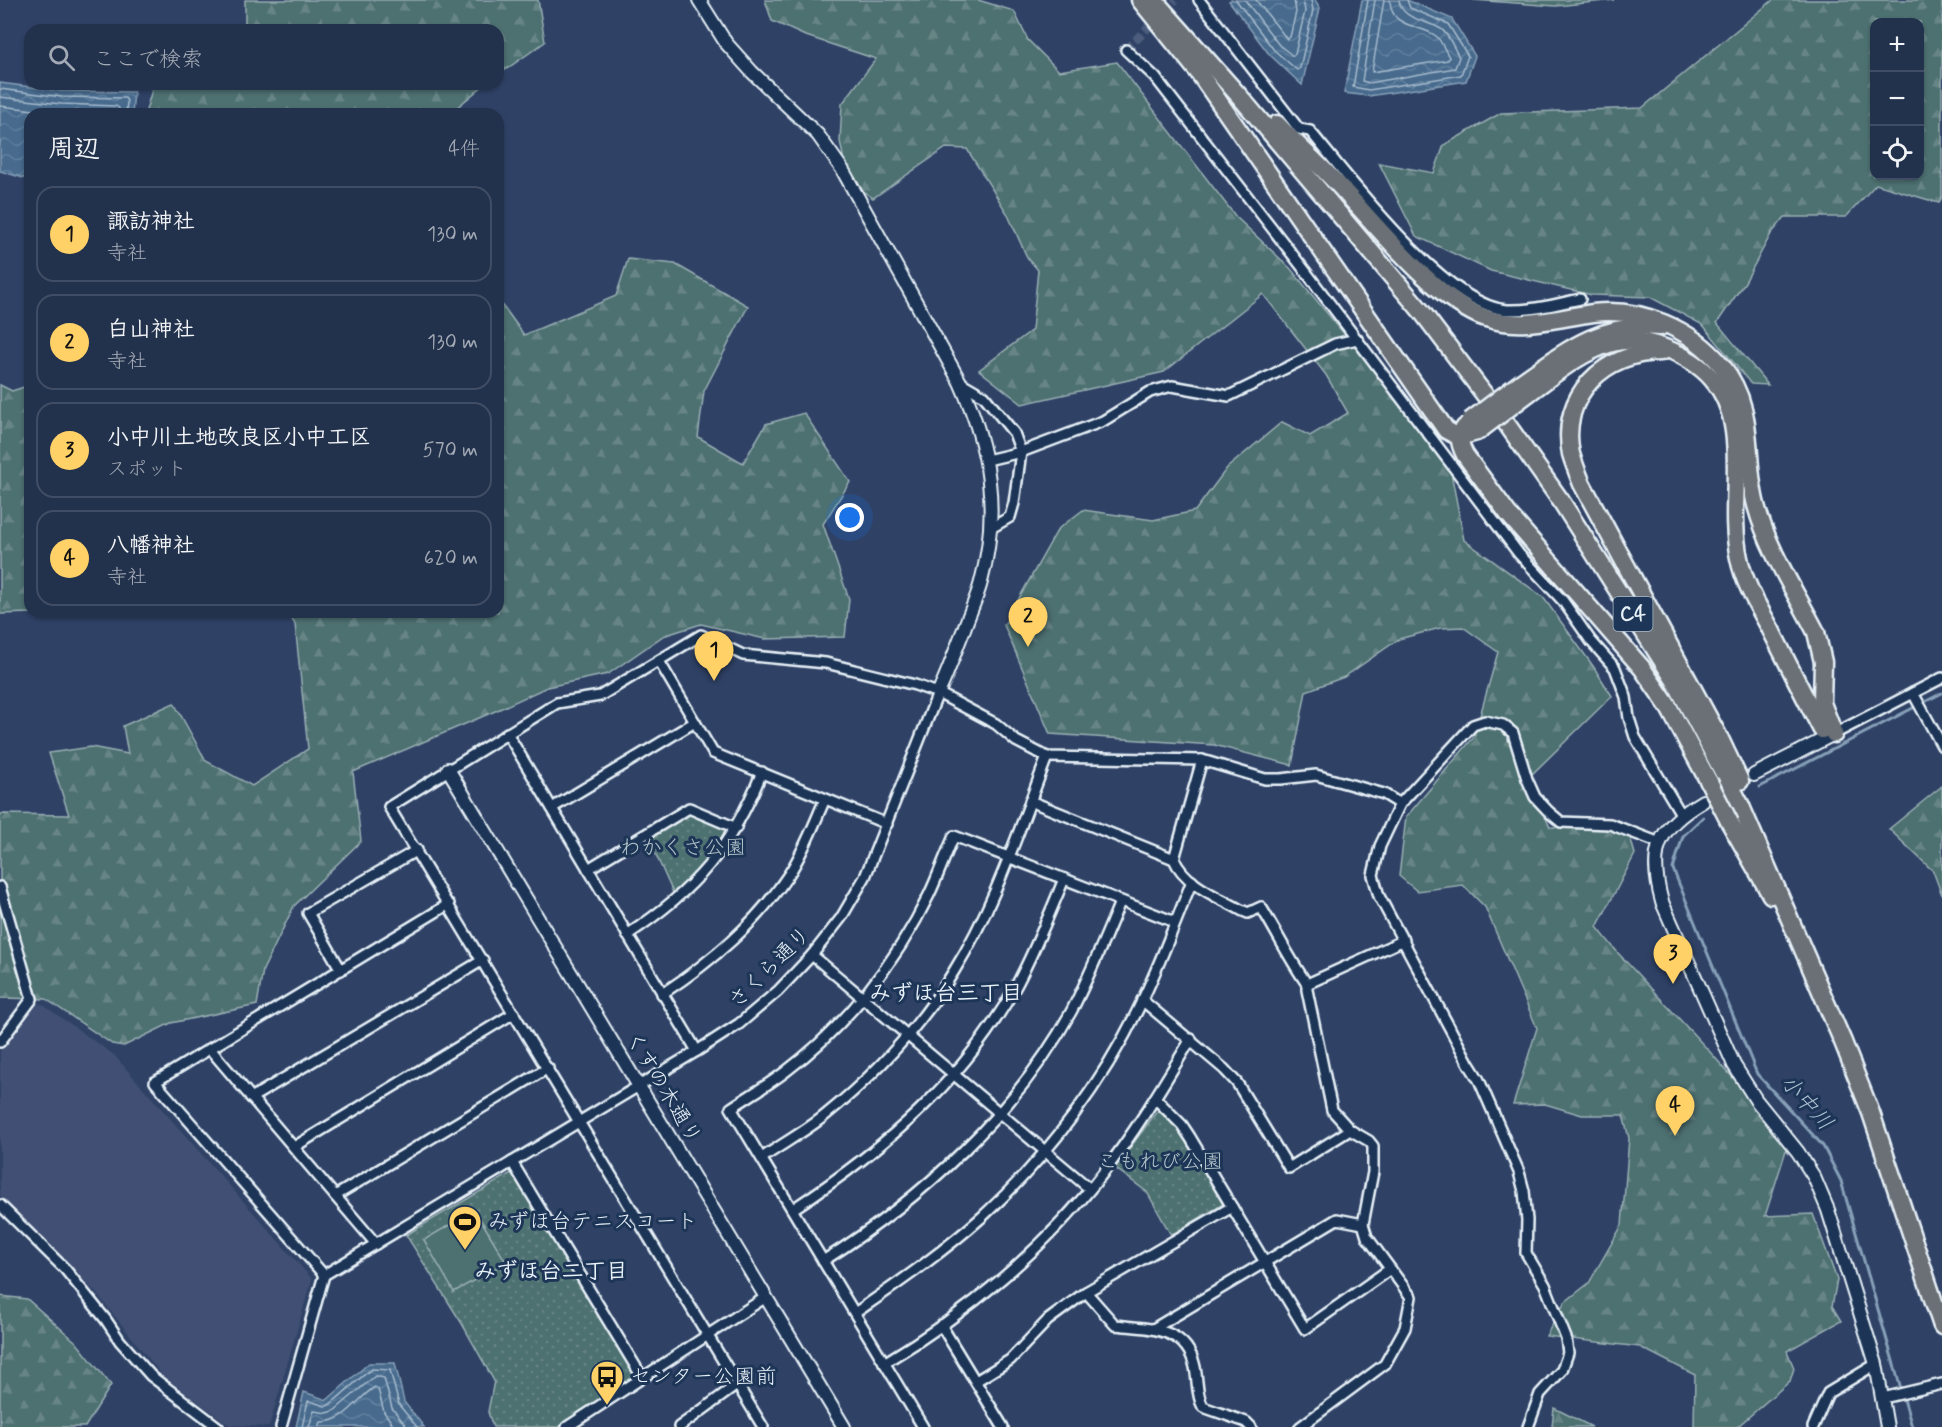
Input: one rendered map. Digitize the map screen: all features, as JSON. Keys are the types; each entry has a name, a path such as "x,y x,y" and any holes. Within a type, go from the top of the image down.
{"highway":[{"path":"1140,0 1199,73 1446,430 1460,437"},
{"name":"C4","path":"1154,0 1324,195 1422,312 1506,423 1561,501 1675,681 1740,804 1871,1113 1942,1326"},
{"name":"C4","path":"1161,0 1246,94 1428,309 1550,471 1624,583 1749,801 1782,873 1866,1074 1907,1190 1942,1305"},
{"path":"1246,94 1428,279 1466,309 1485,318 1506,323 1528,324 1594,313 1627,312 1647,317 1681,332 1712,354 1735,385 1743,403 1748,423 1756,503 1769,540 1816,632 1824,662 1822,703 1830,736"},
{"path":"1460,437 1527,386 1571,348 1602,333 1646,326 1681,332"},
{"path":"1527,386 1585,354 1615,342 1646,342 1690,359 1704,370 1725,398 1734,431 1736,460 1734,517 1739,560 1754,597 1830,736"},
{"path":"1677,353 1632,354 1591,379 1575,406 1570,437 1571,452 1582,484 1720,739 1749,801"},
{"path":"1460,437 1460,445 1465,455 1509,515 1642,668 1668,706 1804,953"}],"street":[{"path":"699,0 726,43 752,72 818,135 842,169 960,382 972,408 987,459 991,490 991,528 981,584 938,693"},
{"path":"1199,0 1299,129 1310,131 1365,197 1444,279 1478,302 1506,310 1538,308 1580,299"},
{"path":"1126,50 1155,77 1519,554 1563,601 1591,641 1615,668 1626,697 1635,736 1681,814"},
{"path":"987,459 1021,452 1103,421 1150,392 1172,387 1229,396 1335,344 1357,339"},
{"path":"960,382 984,396 1014,433 1021,452 1010,517 991,528"},
{"path":"763,1427 389,807 557,703 600,696 700,635 743,655 826,663 938,693 996,724 1016,741 1047,757 1202,760 1265,779 1316,775 1384,794 1400,804"},
{"path":"659,661 713,753 887,824"},
{"path":"1754,775 1914,696 1942,678"},
{"name":"さくら通り","path":"324,1275 697,1051 739,1024 778,991 812,955 841,918 860,885 887,824 938,693"},
{"path":"1914,696 1942,746"},
{"path":"1528,1427 1540,1394 1562,1370 1568,1353 1566,1338 1545,1285 1527,1253 1526,1210 1519,1172 1479,1080 1468,1065 1379,896 1373,875 1380,846 1400,804 1473,725 1485,721 1503,725 1513,733 1535,797 1561,822 1610,824 1660,843"},
{"path":"552,808 695,722"},
{"path":"507,734 697,1051"},
{"path":"762,1158 822,1117 875,1071 908,1036 954,971 982,920 1047,757"},
{"path":"1202,760 1174,859 1177,868 1192,881 1248,913 1261,907 1290,961 1307,984 1332,1110 1350,1130 1369,1141 1373,1146 1374,1172 1363,1224 1367,1237 1411,1297 1405,1328 1385,1364 1300,1427"},
{"name":"くすの木通り","path":"448,769 844,1427"},
{"path":"627,935 670,906 698,880 720,853 736,828 762,772"},
{"path":"662,994 723,950 761,911 790,872 825,799"},
{"path":"1030,801 1174,859"},
{"path":"1703,801 1681,814 1665,833 1660,843 1656,861 1657,881 1662,902 1734,1065 1756,1100 1798,1152 1814,1177 1840,1245 1876,1364 1887,1427"},
{"path":"588,869 689,808 736,828"},
{"path":"923,1427 731,1108 786,1072 827,1036 862,998 895,954 928,896 954,836 1175,922"},
{"path":"341,970 308,914 417,850"},
{"path":"793,1209 869,1156 924,1107 975,1048 1016,986 1033,954 1064,879"},
{"path":"855,1313 913,1273 981,1218 1008,1192 1044,1151 1094,1084 1142,1000 1192,881"},
{"path":"0,887 32,999 0,1042"},
{"path":"823,1261 862,1237 932,1181 999,1113 1048,1049 1072,1010 1120,902"},
{"path":"281,1427 324,1275 155,1082 449,904"},
{"path":"1307,984 1404,940"},
{"path":"812,955 1090,1189"},
{"path":"251,1098 483,960"},
{"path":"1142,1000 1191,1040 1237,1083 1289,1168 1350,1130"},
{"path":"294,1147 514,1012"},
{"path":"884,1363 916,1344 1008,1273 1062,1221 1124,1146 1191,1040"},
{"path":"210,1049 376,1244"},
{"path":"335,1196 548,1068"},
{"path":"1155,1098 1182,1125 1305,1329 1390,1269"},
{"path":"512,1162 642,1377"},
{"path":"0,1204 65,1269 120,1341 151,1376 218,1427"},
{"path":"976,1381 1010,1360 1048,1320 1086,1292 1232,1208"},
{"path":"1154,1329 1337,1219 1363,1224"},
{"path":"1086,1292 1115,1326 1154,1329 1175,1335 1184,1343 1195,1364 1197,1397 1203,1407 1246,1422 1251,1427"},
{"path":"567,1427 766,1297"},
{"path":"941,1325 1003,1427"},
{"path":"1813,1427 1828,1393 1876,1364"},
{"path":"678,1427 738,1384"},
{"path":"1883,1398 1942,1384"}],"shaded area":[{"path":"42,1004 114,1055 312,1279 269,1427 229,1425 162,1375 96,1293 0,1195 0,1051 34,1005"}],"green space":[{"path":"245,0 538,0 545,42 504,71 504,24 245,24"},
{"path":"765,0 978,0 1014,11 1028,40 1059,71 1117,62 1236,217 1290,268 1449,462 1464,540 1543,597 1593,666 1612,696 1527,779 1550,827 1628,830 1635,854 1597,927 1789,1141 1765,1216 1813,1214 1837,1280 1832,1306 1841,1321 1787,1351 1794,1368 1790,1381 1737,1427 1694,1427 1695,1375 1640,1347 1546,1336 1565,1302 1589,1283 1622,1225 1629,1138 1623,1115 1582,1115 1545,1104 1513,1105 1537,1028 1485,907 1463,885 1417,891 1399,876 1406,817 1474,737 1498,652 1463,627 1440,628 1399,639 1344,677 1306,691 1292,765 1214,745 1050,734 1004,625 1058,529 1083,510 1153,520 1195,511 1227,468 1282,422 1310,436 1348,413 1326,375 1263,294 1164,372 1022,404 979,370 1032,330 1038,270 1027,257 1007,213 967,149 946,148 873,198 848,181 840,141 842,104 876,59 803,35 772,21"},
{"path":"1473,0 1614,0 1556,6"},
{"path":"1773,0 1942,0 1942,196 1939,203 1876,184 1846,217 1785,217 1771,234 1745,282 1717,323 1768,385 1751,384 1703,325 1650,297 1592,295 1491,271 1416,236 1379,163 1434,173 1444,145 1501,113 1642,108"},
{"path":"152,90 478,90 456,108 147,108"},
{"path":"628,259 675,264 748,306 704,391 698,437 743,463 766,424 804,413 850,482 823,524 849,599 845,637 765,639 701,624 663,636 608,674 547,687 353,772 361,841 294,906 263,970 257,1005 171,1023 124,1046 112,1044 46,999 0,998 0,814 69,815 49,753 91,747 128,754 123,726 174,703 206,761 252,786 308,749 295,624 291,618 504,618 504,307 524,335 616,296"},
{"path":"0,385 12,391 24,387 24,613 0,614"},
{"path":"1942,786 1942,895 1933,871 1889,829"},
{"name":"わかくさ公園","path":"689,812 729,829 704,864 674,895 648,837"},
{"name":"こもれび公園","path":"1158,1110 1178,1129 1223,1204 1171,1235 1147,1192 1115,1168"},
{"path":"513,1172 635,1372 633,1379 559,1427 493,1427 488,1412 494,1381 461,1322 406,1235"},
{"name":"みずほ台テニスコート","path":"475,1210 506,1262 454,1292 424,1240"},
{"path":"0,1296 27,1299 76,1342 111,1385 85,1427 0,1427"},
{"path":"1554,1408 1592,1427 1552,1427"}],"water":[{"path":"1315,0 1320,8 1302,85 1269,54 1229,1"},
{"path":"1362,0 1407,0 1452,19 1475,56 1466,81 1369,96 1344,93"},
{"path":"0,83 24,86 24,90 134,92 133,108 24,108 24,178 0,171"},
{"path":"369,1363 395,1363 404,1402 424,1427 296,1427 304,1392 327,1400"}],"waterway":[{"name":"小中川","path":"1760,787 1942,693"},
{"name":"小中川","path":"1703,817 1683,836 1673,869 1757,1074 1823,1146 1841,1181 1912,1427"}],"tunnel":[{"path":"1126,50 1175,0"}],"place":[{"name":"白山神社","path":"1028,647"},
{"name":"諏訪神社","path":"714,681"},
{"name":"小中川土地改良区小中工区","path":"1673,984"},
{"name":"八幡神社","path":"1675,1136"},
{"name":"みずほ台テニスコート","path":"465,1251"},
{"name":"センター公園前","path":"607,1406"}],"district":[{"name":"みずほ台三丁目","path":"946,994"},
{"name":"みずほ台二丁目","path":"551,1272"}]}
